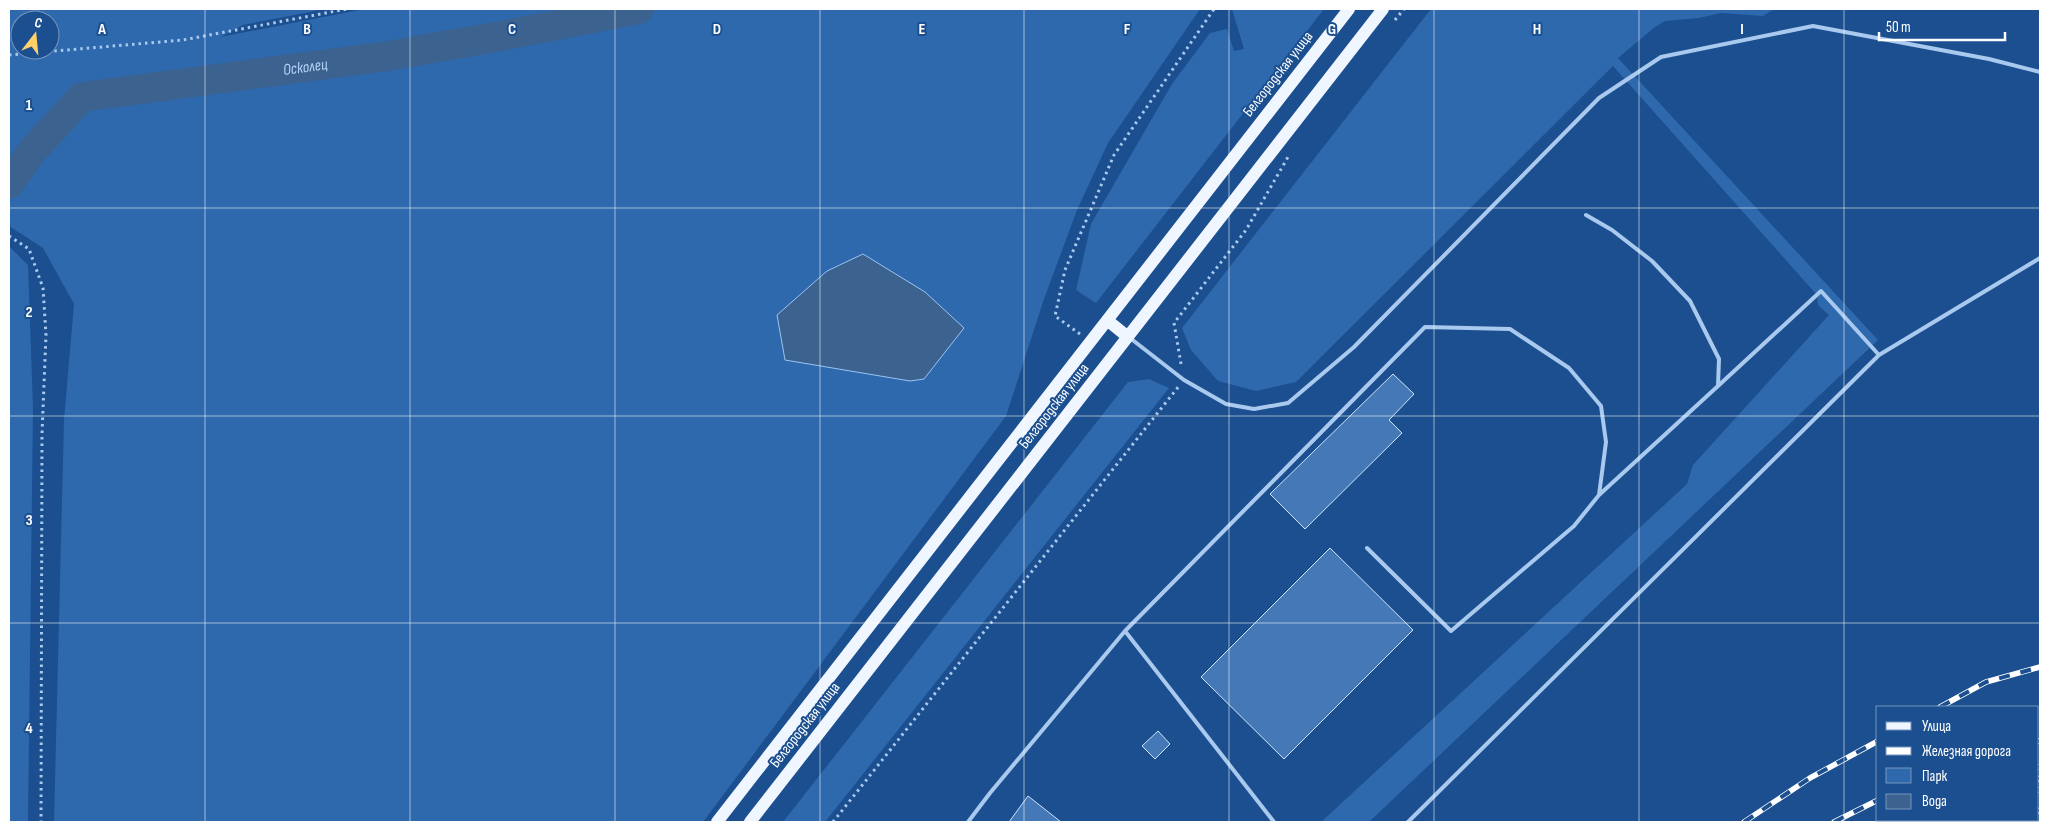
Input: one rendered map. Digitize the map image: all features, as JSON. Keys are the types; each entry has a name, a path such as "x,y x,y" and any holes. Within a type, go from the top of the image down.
{"main road":[{"name":"Белгородская улица","path":"717,822 1349,9"},
{"name":"Белгородская улица","path":"750,822 1383,9"},
{"path":"1107,320 1128,337"}],"lane":[{"path":"1128,337 1184,380 1226,404 1254,409 1288,402 1354,347 1598,98 1661,57 1813,26 1989,59 2040,72"},
{"path":"1586,215 1612,230 1652,261 1690,301 1719,359 1718,386"},
{"path":"1408,822 1879,355 2040,258"},
{"path":"1367,548 1451,632 1574,526 1599,495 1821,291 1879,355"},
{"path":"968,822 990,793 1125,632 1425,327 1510,328 1569,368 1601,406 1606,442 1599,495"},
{"path":"1125,632 1274,822"}],"path":[{"path":"9,55 182,40 347,9"},
{"path":"1090,342 1056,316 1065,270 1114,155 1214,9"},
{"path":"1392,24 1404,9"},
{"path":"833,822 1184,380 1174,323 1246,230 1292,152"},
{"path":"9,236 29,249 43,288 46,326 42,444 41,822"}],"green space":[{"path":"9,9 325,9 243,25 220,37 365,9 616,9 387,52 78,91 9,168"},
{"path":"657,9 1200,9 1108,143 1077,210 1044,299 1006,416 703,822 54,822 64,420 74,304 43,248 9,226 9,199 82,111 219,87 505,42"},
{"path":"1232,9 1324,9 1096,303 1076,290 1091,224 1172,84 1210,33 1227,29 1234,51 1244,49"},
{"path":"1431,9 1774,9 1763,16 1721,13 1699,18 1665,21 1618,58 1878,340 1369,822 1321,822 1687,484 1693,465 1829,315 1818,305 1817,295 1613,66 1296,382 1256,391 1218,381 1191,350 1182,328"},
{"path":"9,246 28,265 33,408 28,822 9,822"},
{"path":"1149,379 1169,388 825,822 783,822 1128,382"}],"water":[{"path":"863,254 925,292 964,328 924,379 910,381 785,360 777,315 827,271"}],"building":[{"path":"1393,374 1414,394 1389,420 1402,433 1305,529 1270,494"},
{"path":"1330,548 1413,630 1284,759 1201,677"},
{"path":"1158,731 1170,744 1155,759 1142,746"},
{"path":"1028,796 1061,822 1009,822"}],"waterway":[{"name":"Осколец","path":"9,184 32,151 82,97 388,56 639,9"}],"railway":[{"path":"1942,706 1986,682 2040,667"},
{"path":"1744,822 1810,778 1876,742"},
{"path":"1834,822 1876,801"}]}
